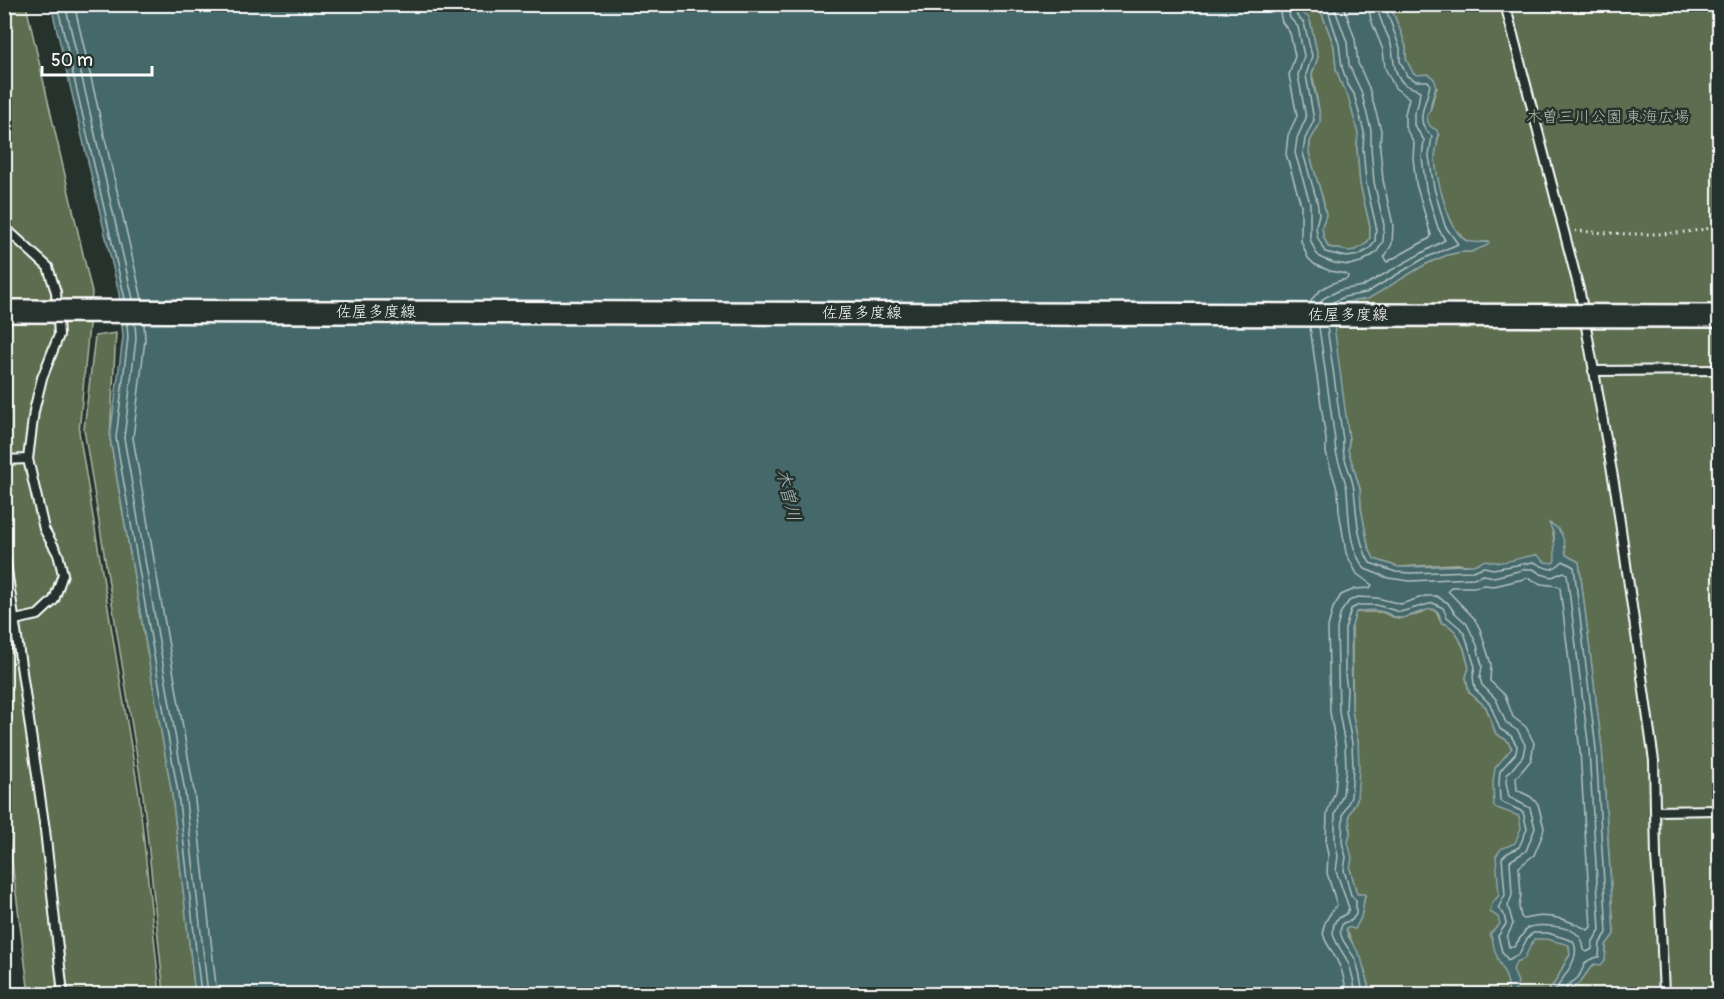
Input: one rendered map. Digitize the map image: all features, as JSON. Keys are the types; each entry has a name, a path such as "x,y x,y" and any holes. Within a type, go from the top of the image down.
{"main road":[{"name":"佐屋多度線","path":"4,311 1719,316"}],"lane":[{"path":"1505,4 1580,293 1616,494 1654,761 1664,994"},
{"path":"4,227 48,267 56,291 59,335 42,378 34,411 28,459 44,530 58,554 63,574 54,600 38,615 15,620"},
{"path":"1593,371 1719,370"},
{"path":"4,460 28,459"},
{"path":"4,549 45,830 63,994"},
{"path":"1655,811 1719,810"}],"path":[{"path":"1564,230 1661,236 1691,233 1719,226"}],"green space":[{"path":"4,5 26,5 92,293 79,432 139,795 160,994 29,994 4,800"},
{"path":"1300,5 1319,5 1334,46 1336,68 1342,86 1348,95 1358,133 1360,184 1370,226 1370,238 1366,244 1356,250 1348,251 1328,247 1323,236 1322,226 1326,215 1309,153 1310,141 1320,123 1312,74 1318,57 1310,21 1302,14"},
{"name":"木曽三川公園 東海広場","path":"1390,5 1719,5 1719,994 1572,994 1572,988 1582,980 1589,969 1605,960 1606,945 1614,934 1602,749 1579,562 1566,555 1565,548 1550,524 1561,575 1457,564 1398,567 1374,559 1368,546 1360,489 1348,450 1349,440 1331,310 1346,302 1368,298 1426,264 1447,255 1471,252 1488,242 1469,242 1462,237 1449,217 1436,167 1435,152 1439,135 1427,123 1427,116 1437,88 1413,74 1406,59 1406,47 1402,35"},
{"path":"116,333 110,439 172,794 195,994 164,994 143,794 84,429 95,336"},
{"path":"1428,609 1436,612 1442,623 1447,624 1456,632 1469,668 1466,677 1469,692 1486,707 1496,734 1507,740 1512,749 1569,945 1570,955 1548,994 1370,994 1365,971 1346,929 1355,928 1361,917 1365,895 1357,894 1350,869 1348,842 1349,815 1357,799 1358,742 1352,711 1352,623 1356,612 1382,612 1398,619 1419,614"}],"water":[{"name":"木曽川","path":"51,5 1300,5 1302,13 1310,21 1318,57 1312,80 1320,123 1310,141 1309,153 1326,215 1322,226 1323,236 1328,247 1348,251 1356,250 1366,244 1370,238 1370,226 1360,184 1358,133 1348,96 1336,68 1334,46 1319,5 1390,5 1406,47 1406,59 1413,73 1428,74 1436,84 1427,116 1429,125 1438,133 1436,167 1448,214 1453,225 1465,240 1488,242 1488,245 1471,252 1447,255 1426,264 1368,299 1346,302 1332,310 1349,440 1348,450 1360,489 1368,546 1374,559 1398,567 1473,565 1486,560 1504,562 1537,555 1545,562 1553,563 1555,560 1554,534 1549,523 1560,532 1566,555 1579,562 1602,749 1614,934 1606,945 1605,960 1601,965 1594,964 1591,967 1580,983 1572,988 1572,994 1548,994 1570,955 1569,945 1547,939 1534,939 1524,959 1516,962 1513,970 1518,982 1514,994 1508,993 1506,977 1490,934 1500,924 1498,917 1490,912 1492,904 1499,895 1496,856 1501,849 1515,843 1521,828 1519,816 1494,807 1495,768 1512,748 1507,740 1496,734 1486,707 1469,692 1466,677 1469,668 1464,648 1456,632 1447,624 1442,623 1437,611 1431,609 1400,618 1370,610 1356,612 1351,629 1352,711 1358,742 1359,768 1357,799 1349,815 1348,842 1352,858 1350,869 1357,894 1365,894 1361,917 1355,929 1348,927 1346,929 1361,957 1370,994 195,994 172,794 110,438 123,337 119,293"}]}
